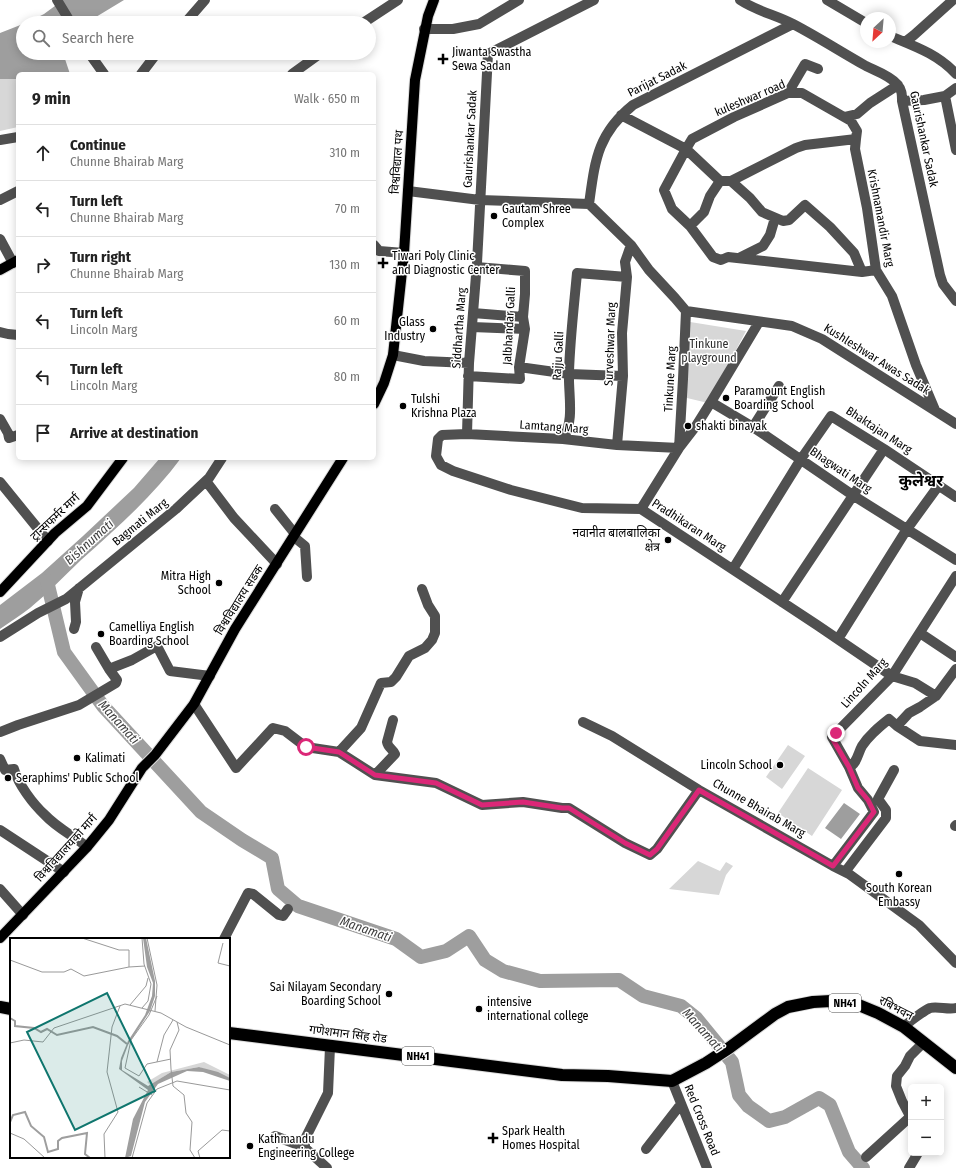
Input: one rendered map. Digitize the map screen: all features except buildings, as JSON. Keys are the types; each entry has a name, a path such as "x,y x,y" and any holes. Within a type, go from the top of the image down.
{"highway":[{"name":"रबिभवन","path":"672,1081 706,1063 775,1014 788,1007 813,1002 831,1001 861,1006 878,1013 904,1027 956,1068"},
{"path":"0,1007 10,1009"},
{"name":"गणेशमान सिंह रोड","path":"230,1033 330,1047 377,1051 562,1075 608,1076 672,1081"}],"main road":[{"name":"विश्वविद्याल पथ","path":"376,400 384,383 393,355 404,254 415,80 424,29 434,0"},
{"path":"0,270 15,262"},
{"name":"ट्रान्सफर्मर मार्ग","path":"0,592 48,541 88,506 122,460"},
{"name":"विश्वविद्यालय सडक","path":"155,755 194,704 235,629 342,460"},
{"name":"विश्वविद्यालयको मार्ग","path":"0,938 87,847 108,820 142,768 155,755"}],"street":[{"path":"57,0 67,16"},
{"path":"190,16 205,0"},
{"path":"374,16 398,0"},
{"path":"424,29 453,29 479,24 519,0"},
{"name":"Gaurishankar Sadak","path":"480,200 488,54 594,0"},
{"name":"Gaurishankar Sadak","path":"740,0 748,6 793,24 890,78 898,85 902,92 902,101 940,274 943,284 956,300"},
{"path":"827,0 860,19"},
{"path":"905,42 924,27 953,0"},
{"name":"Parijat Sadak","path":"589,204 597,153 609,131 621,115 633,105 793,24"},
{"path":"896,38 930,53 946,64 956,74"},
{"path":"94,60 103,72"},
{"path":"143,72 152,60"},
{"path":"295,72 311,60"},
{"path":"788,93 805,64 818,69"},
{"path":"844,117 857,114 870,103 898,85"},
{"path":"902,101 924,100 945,96 956,88"},
{"name":"kuleshwar road","path":"690,226 672,209 664,190 692,139 734,117 788,93 802,93 851,121 857,132 856,139"},
{"path":"945,96 956,150"},
{"path":"621,115 686,149 720,181 731,181 800,147 856,139"},
{"path":"0,140 16,137"},
{"name":"Krishnamandir Marg","path":"856,139 855,149 867,208 876,270 892,296 916,365 935,410"},
{"path":"720,181 710,196 704,212 690,226 713,257 721,260 728,258 740,258 862,272 876,270"},
{"path":"731,181 750,198 762,212 782,221 789,220 805,200 854,253 862,272"},
{"path":"408,191 480,200 589,204 631,245 649,270 686,311"},
{"path":"0,200 16,192"},
{"name":"Siddhartha Marg","path":"466,434 468,376 474,313 480,200"},
{"path":"740,258 763,246 770,235 775,218"},
{"path":"0,239 15,262"},
{"name":"Surveshwar Marg","path":"617,445 623,376 622,333 627,277 625,262 631,245"},
{"path":"376,247 379,251 404,254"},
{"name":"Jalbhandar Galli","path":"468,376 520,379 519,367 525,329 523,317 525,272 476,267"},
{"name":"Rajju Galli","path":"563,439 567,433 570,406 569,374 577,273 627,277"},
{"name":"Kushleshwar Awas Sadak","path":"686,311 792,326 822,339 956,424"},
{"name":"Tinkune Marg","path":"678,448 684,379 686,311"},
{"path":"474,313 523,317"},
{"name":"Tinkune Marg","path":"641,509 678,448 696,426 759,322"},
{"path":"472,326 525,329"},
{"path":"0,332 16,335"},
{"path":"393,355 424,361 469,363"},
{"path":"519,367 569,374 623,376"},
{"path":"753,427 780,386"},
{"name":"Bhagwati Marg","path":"711,402 753,427 854,496 955,557"},
{"name":"Bhaktajan Marg","path":"801,460 831,416 956,497"},
{"path":"0,419 8,433 9,438 16,436"},
{"name":"Lamtang Marg","path":"438,447 438,439 442,435 466,434 563,439 617,445 678,448"},
{"name":"Pradhikaran Marg","path":"438,447 436,456 440,466 511,490 582,508 641,509 892,676 914,683 936,696"},
{"path":"782,602 884,449"},
{"name":"Bagmati Marg","path":"0,637 38,613 66,599 176,509 206,481 221,460"},
{"path":"733,569 801,460"},
{"path":"206,481 234,518 277,564"},
{"path":"0,482 48,541"},
{"path":"838,639 908,529 939,485"},
{"path":"275,508 295,536 305,546 307,578"},
{"name":"Lincoln Marg","path":"833,866 874,812 868,800 858,788 849,767 832,738 892,676 956,576"},
{"path":"74,630 76,622 75,602 79,588"},
{"path":"339,752 361,728 381,683 391,682 396,677 409,656 424,648 432,640 435,633 435,616 428,605 422,589"},
{"path":"920,633 956,657"},
{"path":"109,669 132,660 157,646 170,671 210,676"},
{"path":"0,732 79,705 99,694 116,682 96,647"},
{"path":"897,726 909,713 936,696 956,669"},
{"name":"Chunne Bhairab Marg","path":"194,704 236,768 273,728 286,731 306,747 339,752 375,775 436,783 482,805 523,802 569,808 625,843 650,855 657,849 699,790 845,872 919,925 956,963"},
{"path":"375,775 394,757 395,754 394,751 387,745 393,720"},
{"path":"849,767 855,762 862,746 875,730 889,720 920,741 956,745"},
{"path":"583,722 612,736 699,790"},
{"path":"0,759 5,770 14,769 19,783 45,816 77,838 87,847"},
{"path":"845,872 886,818 886,810 878,799 894,770"},
{"path":"0,830 64,872"},
{"path":"0,889 23,915"},
{"path":"225,938 248,893 253,894 279,916 283,916 288,909"},
{"path":"904,1027 909,1021 930,1008 956,1008"},
{"path":"908,1111 896,1086 897,1076 901,1073 910,1056 924,1042"},
{"path":"327,1168 305,1148 305,1139 328,1093 330,1047"},
{"name":"Red Cross Road","path":"672,1081 707,1168"},
{"path":"646,1149 681,1104"},
{"path":"866,1157 908,1120"},
{"path":"275,1136 305,1146"},
{"path":"908,1168 916,1156"}],"green space":[{"path":"0,79 16,79 16,127 0,131"},
{"name":"Tinkune playground","path":"684,321 746,331 708,403 687,398"},
{"path":"788,745 805,756 782,789 766,777"},
{"path":"808,768 842,790 812,836 778,813"},
{"path":"698,861 720,871 726,862 733,866 726,875 719,895 669,889"}],"water":[{"path":"63,0 124,0 98,16 40,16"},
{"path":"16,27 16,60 65,60 69,72 16,72 16,79 0,79 0,33"},
{"name":"Bishnumati","path":"158,460 179,460 147,499 121,524 27,611 0,629 0,605 42,573 134,488"},
{"path":"844,803 860,814 841,839 825,828"}],"waterway":[{"name":"Manamati","path":"47,581 64,652 103,706 201,812 242,840 272,858 278,889 298,906 396,939 421,957 446,951 469,936 485,960 503,971 540,981 619,980 643,996 681,1006 696,1018 732,1062 739,1095 748,1106 769,1121 785,1117 819,1098 830,1105 849,1152 863,1168"}],"place":[{"name":"Jiwanta Swastha Sewa Sadan","path":"443,59"},
{"name":"Gautam Shree Complex","path":"494,216"},
{"name":"Tiwari Poly Clinic and Diagnostic Center","path":"383,263"},
{"name":"Glass Industry","path":"433,329"},
{"name":"Paramount English Boarding School","path":"726,398"},
{"name":"Tulshi Krishna Plaza","path":"403,406"},
{"name":"shakti binayak","path":"688,426"},
{"name":"नवानीत बालबालिका क्षेत्र","path":"668,540"},
{"name":"Mitra High School","path":"219,583"},
{"name":"Camelliya English Boarding School","path":"101,634"},
{"name":"Kalimati","path":"77,758"},
{"name":"Lincoln School","path":"780,765"},
{"name":"Seraphims' Public School","path":"8,778"},
{"name":"South Korean Embassy","path":"899,874"},
{"name":"Sai Nilayam Secondary Boarding School","path":"389,994"},
{"name":"intensive international college","path":"479,1009"},
{"name":"Spark Health Homes Hospital","path":"493,1138"},
{"name":"Kathmandu Engineering College","path":"250,1146"}],"district":[{"name":"कुलेश्वर","path":"921,480"}],"route":[{"path":"306,747 339,752 375,775 436,783 482,805 523,802 569,808 625,843 650,855 657,849 699,790 723,802 833,866 874,812 868,800 858,788 849,767 832,738 836,733"}]}
